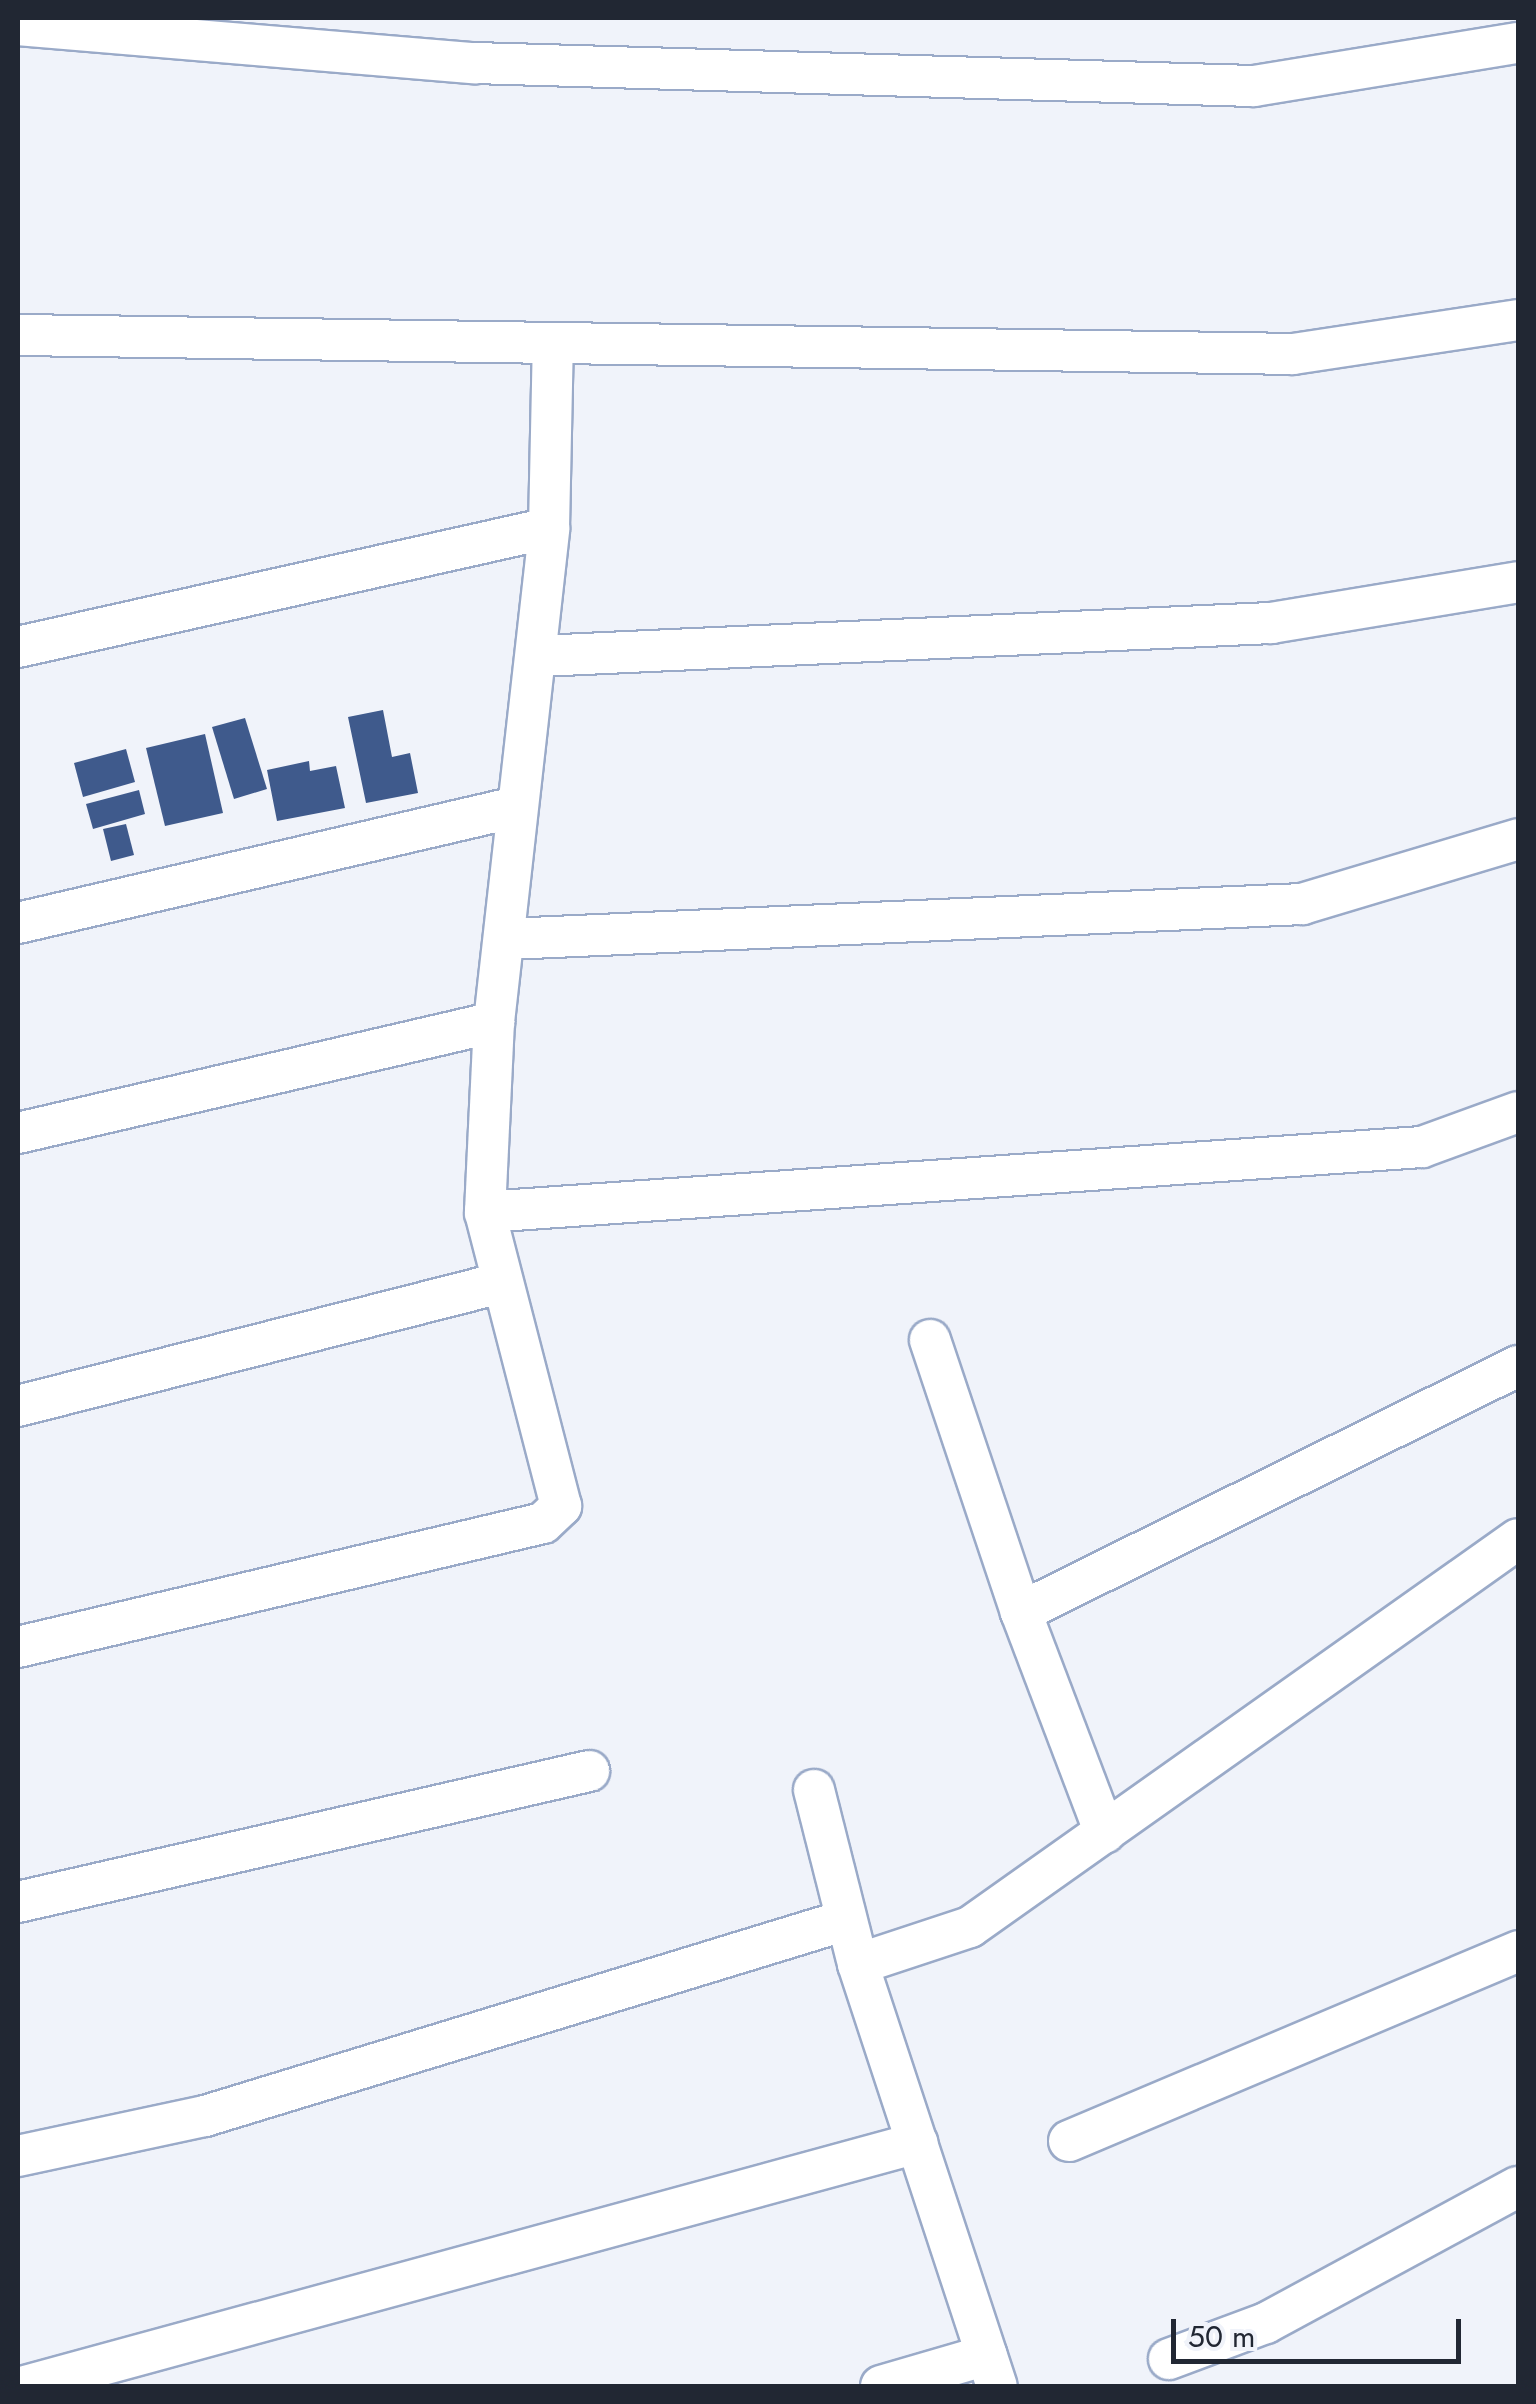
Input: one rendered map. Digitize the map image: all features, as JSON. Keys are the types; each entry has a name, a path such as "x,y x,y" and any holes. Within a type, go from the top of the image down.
{"street":[{"path":"18,25 474,63 1254,86 1518,43"},
{"path":"18,335 1293,354 1518,320"},
{"path":"18,1647 543,1522 560,1506 500,1283 485,1212 494,1022 508,940 516,807 538,656 549,528 553,344"},
{"path":"18,647 549,528"},
{"path":"538,656 1271,623 1518,582"},
{"path":"18,923 516,807"},
{"path":"508,940 1302,904 1518,839"},
{"path":"18,1133 494,1022"},
{"path":"485,1212 1422,1147 1518,1112"},
{"path":"18,1406 500,1283"},
{"path":"930,1340 1021,1612 1106,1833"},
{"path":"1021,1612 1518,1366"},
{"path":"858,1964 970,1927 1518,1539"},
{"path":"18,1902 589,1771"},
{"path":"814,1790 858,1964 992,2371 881,2386"},
{"path":"18,2156 204,2116 846,1920"},
{"path":"1069,2142 1518,1950"},
{"path":"25,2386 112,2374 917,2144"},
{"path":"1169,2360 1266,2323 1518,2187"}],"building":[{"path":"383,710 392,757 410,753 418,793 366,803 348,717"},
{"path":"245,718 267,789 234,799 212,727"},
{"path":"205,734 223,813 165,826 146,748"},
{"path":"126,749 135,782 83,797 74,763"},
{"path":"309,761 310,771 336,766 345,808 277,821 267,770"},
{"path":"139,790 145,814 93,829 86,804"},
{"path":"126,824 134,855 111,861 103,829"}]}
